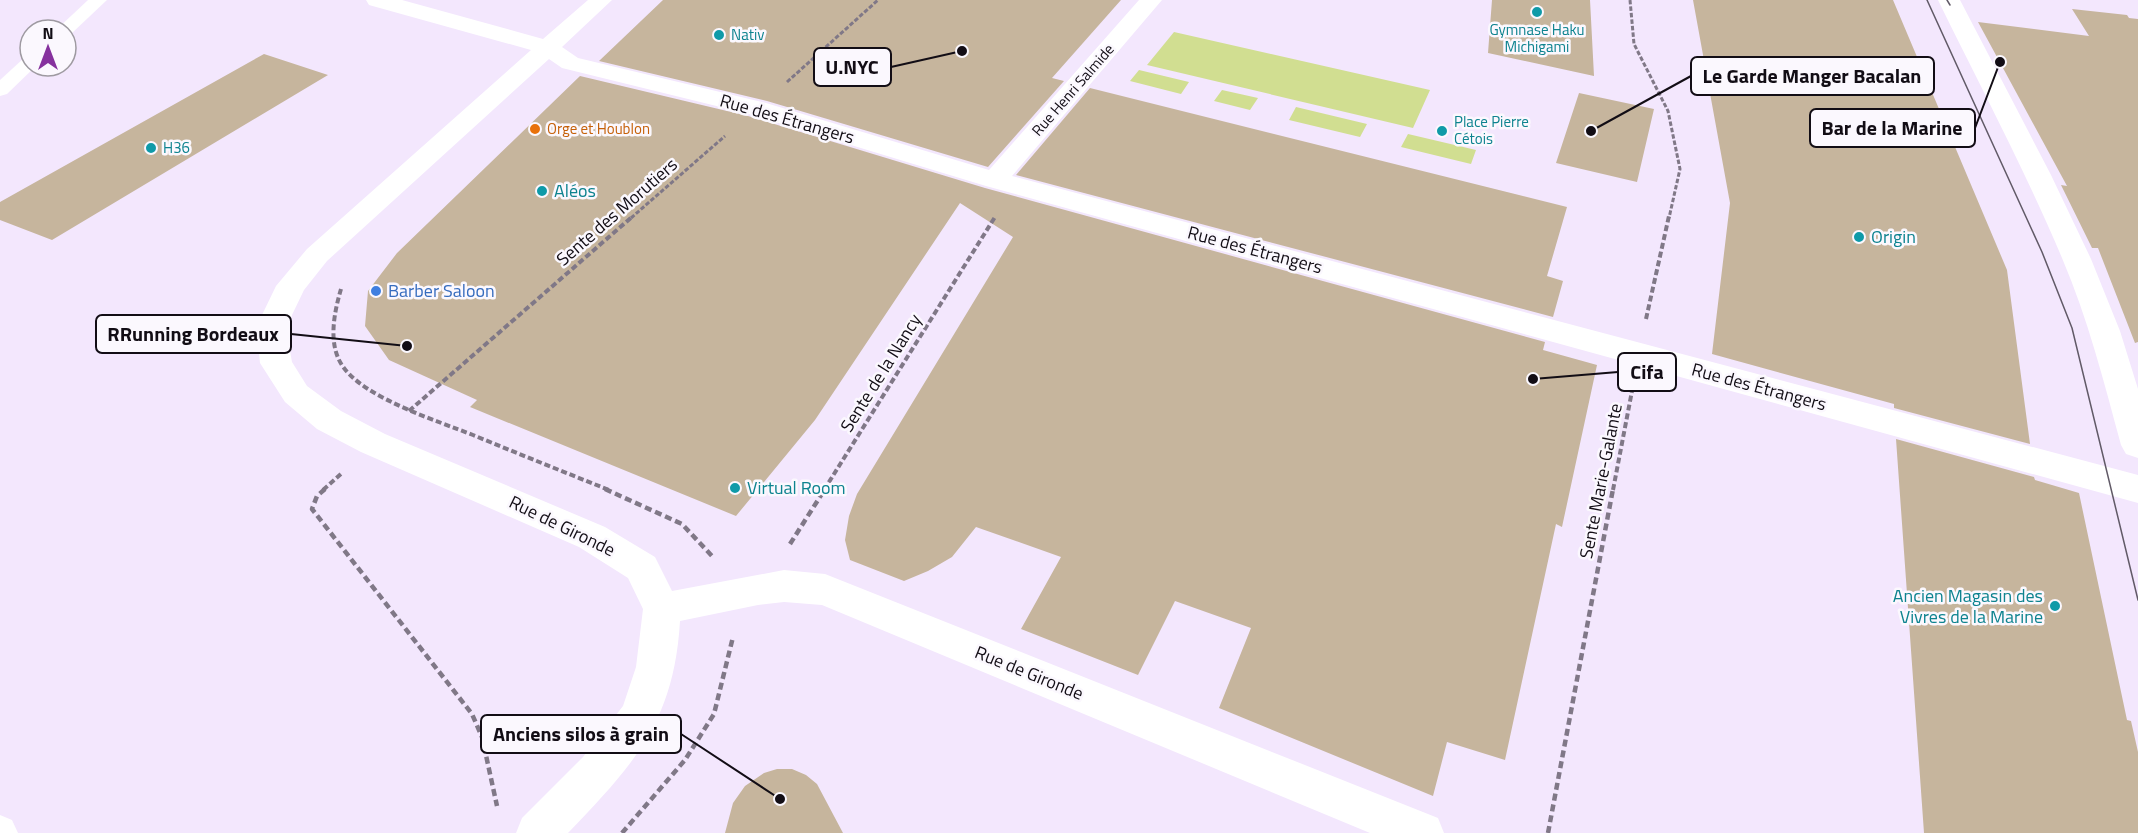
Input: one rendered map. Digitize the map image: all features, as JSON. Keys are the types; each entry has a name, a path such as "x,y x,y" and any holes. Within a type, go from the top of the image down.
{"street":[{"name":"Rue des Étrangers","path":"377,0 548,48 570,63 757,108 995,180 2138,489"},
{"name":"Rue de Gironde","path":"601,0 317,255 291,286 277,315 272,335 276,363 297,394 329,420 372,443 592,537 642,568 662,609 784,586 825,590 1422,833"},
{"name":"Rue Henri Salmide","path":"995,180 1151,0"},
{"path":"1949,2 2038,175 2077,259 2105,331 2138,445"},
{"path":"538,833 614,753 646,701 659,654 662,609"}],"lane":[{"path":"78,18 98,0"},
{"path":"0,90 18,73"}],"path":[{"name":"Sente des Morutiers","path":"500,816 482,737 472,714 312,509 317,496 372,443 878,0"},
{"name":"Sente Marie-Galante","path":"1548,833 1638,354 1680,169 1668,111 1634,44 1630,0"},
{"name":"Sente de la Nancy","path":"784,586 781,558 1008,195 995,180"},
{"path":"346,282 333,316 335,345 344,368 370,390 411,410 628,498 682,524 715,559 729,595 733,643 714,714 685,760 622,833"}],"green space":[{"path":"1174,32 1430,90 1413,128 1147,65"},
{"path":"1139,70 1189,82 1181,94 1130,81"},
{"path":"1222,90 1258,98 1250,110 1214,101"},
{"path":"1296,107 1367,124 1360,137 1289,120"},
{"path":"1408,134 1476,150 1471,164 1401,147"}],"building":[{"path":"663,0 1121,0 1052,78 1064,81 988,167 767,101 599,61"},
{"path":"1492,0 1590,0 1594,76 1488,53"},
{"name":"Origin","path":"1693,0 1893,0 2007,270 2030,444 1894,408 1894,404 1712,354 1730,203"},
{"path":"2072,9 2127,15 2129,18 2138,19 2138,342 2135,343 2098,248 2092,248 2061,185 2067,186 1978,22 2089,36"},
{"name":"H36","path":"264,54 328,75 52,240 0,220 0,202"},
{"path":"580,76 748,116 985,188 1545,342 1543,350 1597,365 1562,527 1556,524 1505,760 1447,742 1433,796 1219,708 1251,628 1175,601 1138,675 1021,629 1061,557 976,527 952,557 904,581 850,560 845,540 849,516 857,494 1013,237 960,203 815,420 736,516 470,407 477,400 389,360 365,326 368,291 397,253"},
{"path":"1090,88 1567,207 1547,276 1563,281 1553,317 1016,175"},
{"path":"1579,93 1654,109 1637,182 1556,163"},
{"path":"1896,439 2034,477 2035,480 2079,493 2127,720 2131,721 2138,752 2138,833 1924,833"},
{"path":"777,769 792,769 806,775 817,784 843,833 725,833 733,803 745,786 764,773"}],"tram line":[{"path":"1927,0 2042,252 2072,328 2138,600"},
{"path":"1947,0 1950,5"}],"place":[{"name":"Gymnase Haku Michigami","path":"1537,12"},
{"name":"Nativ","path":"719,35"},
{"name":"U.NYC","path":"962,51"},
{"name":"Bar de la Marine","path":"2000,62"},
{"name":"Orge et Houblon","path":"535,129"},
{"name":"Place Pierre Cétois","path":"1442,131"},
{"name":"Le Garde Manger Bacalan","path":"1591,131"},
{"name":"H36","path":"151,148"},
{"name":"Aléos","path":"542,191"},
{"name":"Origin","path":"1859,237"},
{"name":"Barber Saloon","path":"376,291"},
{"name":"RRunning Bordeaux","path":"407,346"},
{"name":"Cifa","path":"1533,379"},
{"name":"Virtual Room","path":"735,488"},
{"name":"Ancien Magasin des Vivres de la Marine","path":"2055,606"},
{"name":"Anciens silos à grain","path":"780,799"}]}
